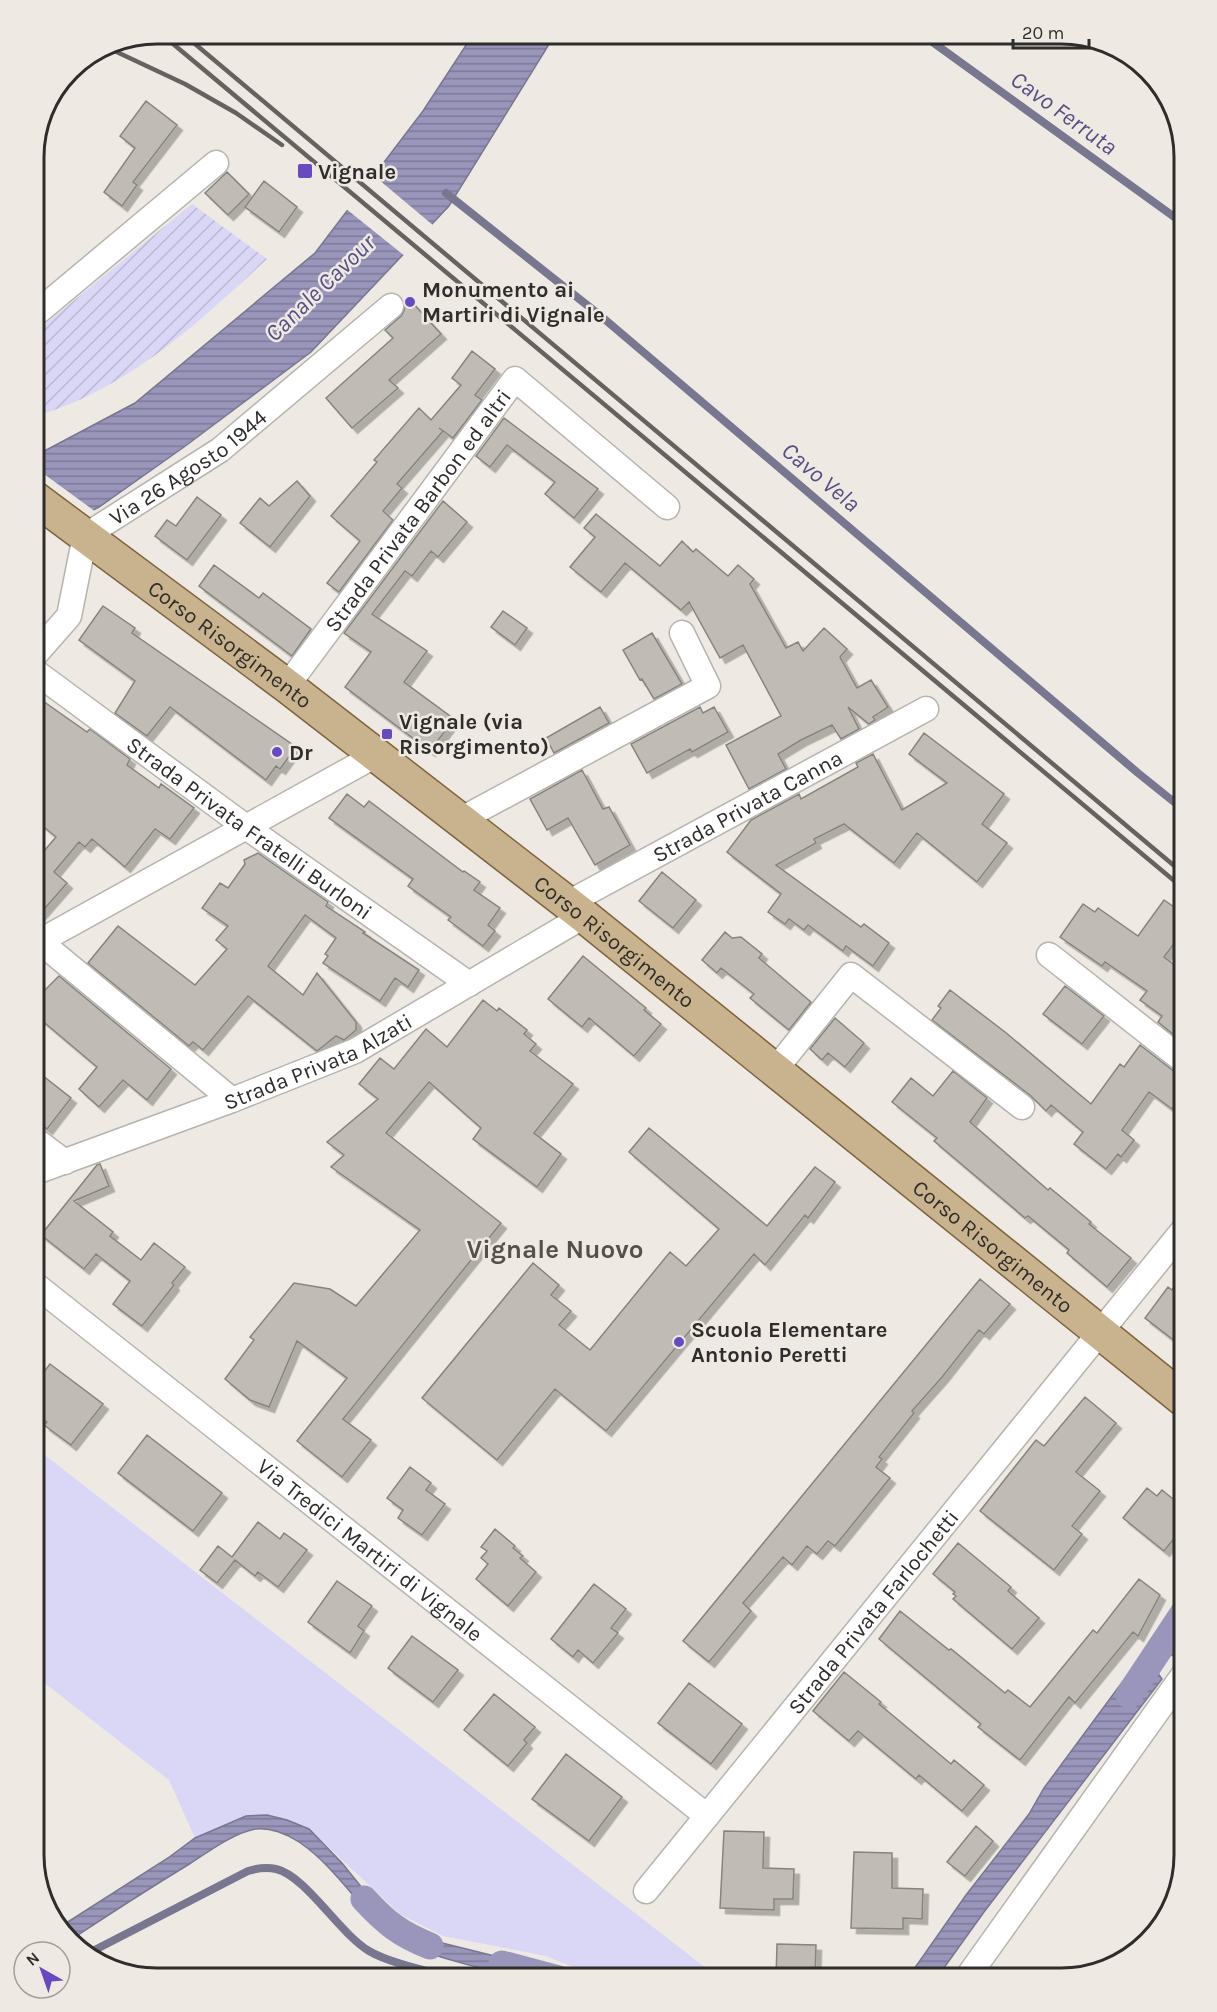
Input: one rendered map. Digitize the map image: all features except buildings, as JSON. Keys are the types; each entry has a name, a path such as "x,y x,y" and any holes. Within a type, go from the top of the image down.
{"main road":[{"name":"Corso Risorgimento","path":"44,506 287,686 576,910 1174,1392"}],"street":[{"path":"44,307 216,163"},
{"name":"Via 26 Agosto 1944","path":"44,644 69,616 80,532 220,450 391,306"},
{"name":"Strada Privata Barbon ed altri","path":"287,686 514,379 667,507"},
{"path":"460,820 708,686 682,633"},
{"name":"Strada Privata Fratelli Burloni","path":"44,678 246,827 469,984"},
{"name":"Strada Privata Canna","path":"576,910 926,710"},
{"path":"44,935 376,755"},
{"name":"Strada Privata Alzati","path":"44,1169 232,1100 355,1051 469,984 576,910"},
{"path":"44,947 232,1100"},
{"path":"1048,955 1174,1053"},
{"path":"775,1070 851,975 1022,1107"},
{"path":"44,1146 65,1162"},
{"name":"Strada Privata Farlochetti","path":"646,1891 1101,1334 1174,1241"},
{"name":"Via Tredici Martiri di Vignale","path":"44,1292 707,1816"},
{"path":"974,1968 1174,1688"}],"shaded area":[{"path":"192,204 267,259 159,352 99,390 44,413 44,325"},
{"path":"44,1455 706,1968 575,1968 546,1956 443,1936 400,1914 309,1829 287,1820 246,1816 195,1838 169,1780 44,1683"}],"water":[{"name":"Canale Cavour","path":"467,44 549,44 449,206 311,352 99,507 44,537 44,451 135,403 315,253 423,111"},
{"path":"1174,1606 1174,1656 1151,1642"},
{"path":"1140,1658 1155,1669 1162,1679 944,1968 915,1968 966,1895 1029,1814 1044,1788"},
{"path":"267,1815 309,1829 342,1863 371,1899 394,1919 384,1930 323,1861 311,1851 284,1834 272,1830 255,1829 222,1843 77,1935 67,1923 168,1858 195,1838 246,1816"},
{"path":"399,1926 426,1939 539,1967 480,1968 426,1952 391,1936"}],"pier":[{"path":"372,174 434,226 406,257 345,208"},
{"path":"44,474 96,512 46,540 44,538"}],"waterway":[{"name":"Cavo Ferruta","path":"935,44 1174,217"},
{"name":"Cavo Vela","path":"446,193 602,317 1174,802"},
{"path":"1129,1695 1174,1627"},
{"path":"95,1950 248,1871 269,1868 287,1874 299,1882 346,1932 369,1951 417,1968"},
{"path":"364,1899 394,1927 430,1946"},
{"path":"502,1964 517,1968"}],"railway":[{"path":"173,44 1174,881"},
{"path":"195,44 1174,866"},
{"path":"115,51 185,84 236,113 282,145"}],"place":[{"name":"Vignale","path":"305,171"},
{"name":"Monumento ai Martiri di Vignale","path":"410,302"},
{"name":"Vignale (via Risorgimento)","path":"387,734"},
{"name":"Dr","path":"277,752"},
{"name":"Scuola Elementare Antonio Peretti","path":"679,1342"}],"district":[{"name":"Vignale Nuovo","path":"555,1249"}]}
